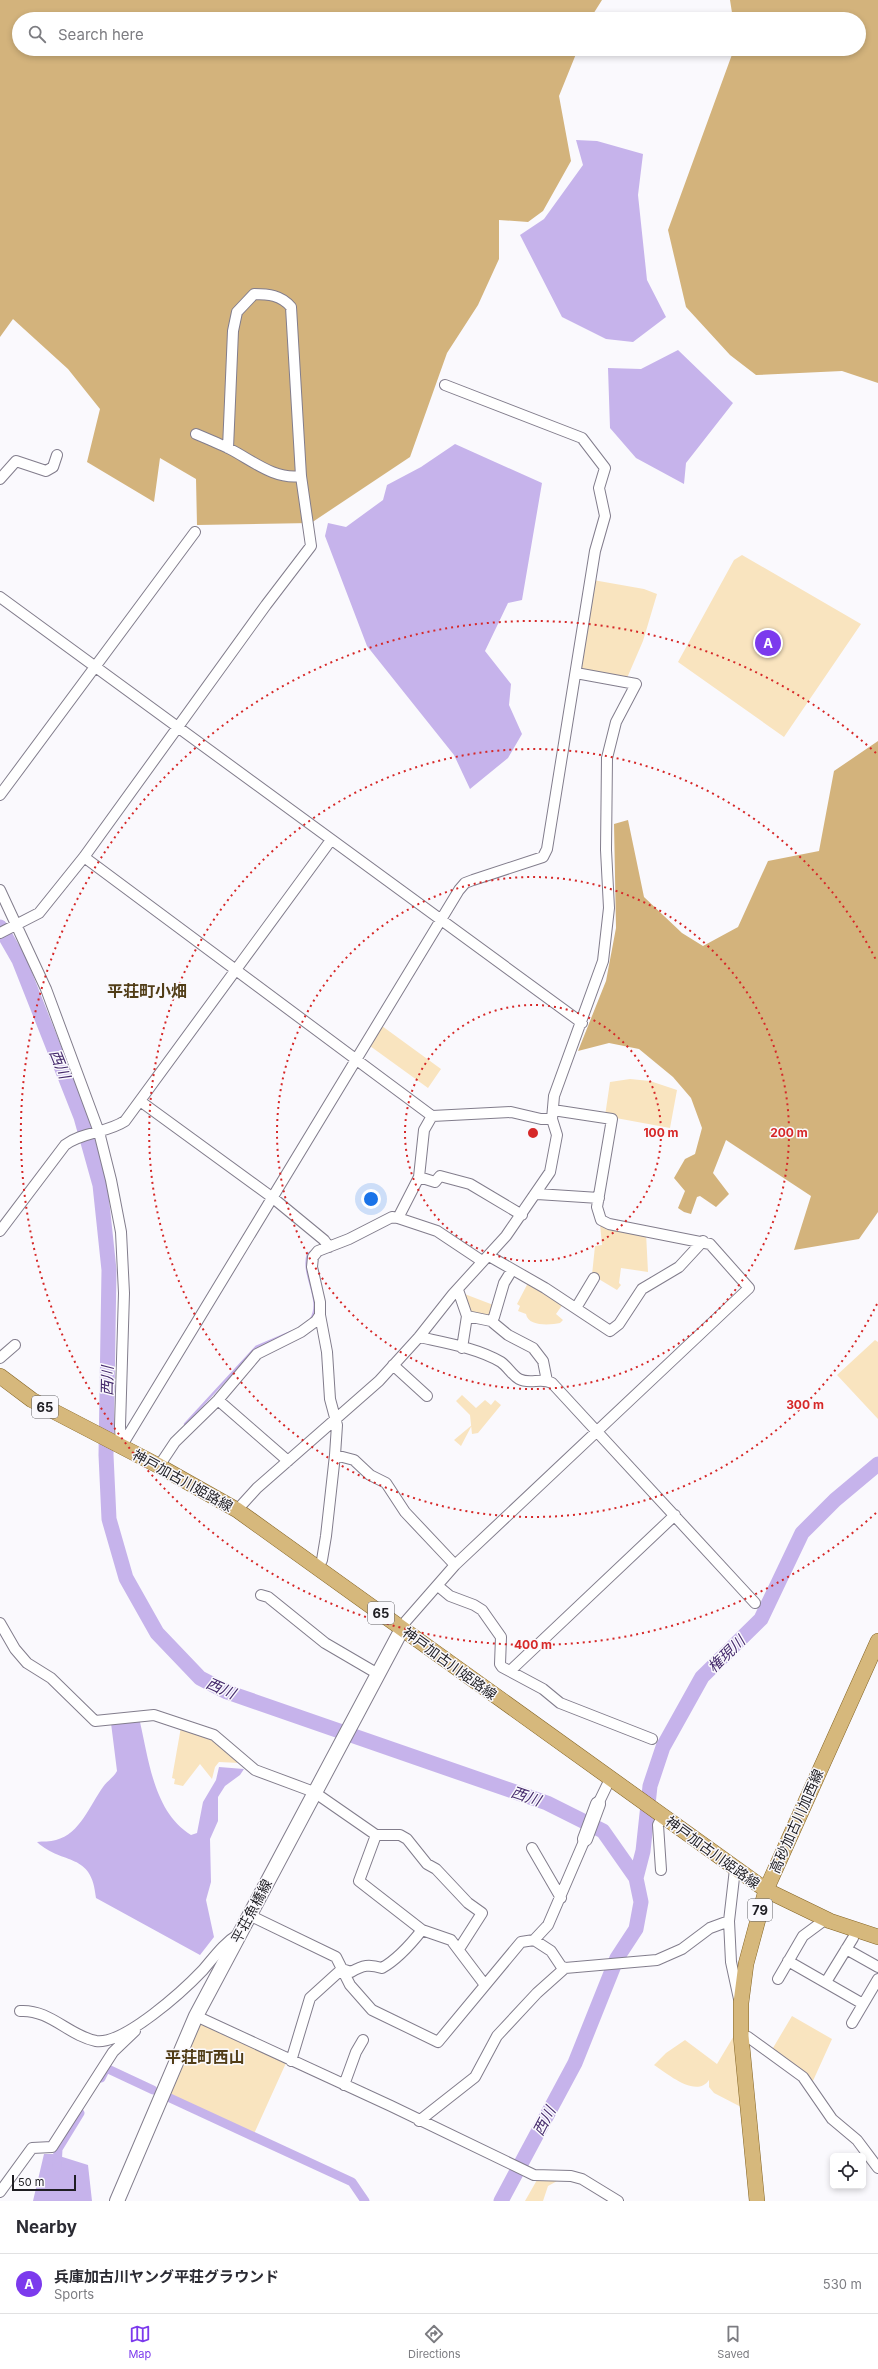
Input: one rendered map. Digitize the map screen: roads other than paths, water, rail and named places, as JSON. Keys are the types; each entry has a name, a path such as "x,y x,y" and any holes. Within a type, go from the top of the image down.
{"main road":[{"name":"神戸加古川姫路線","path":"0,1376 32,1400 159,1466 237,1510 636,1795 734,1869 766,1890 826,1919 878,1937"},
{"name":"平荘魚橋線","path":"116,2201 196,2016 402,1629"},
{"name":"高砂加古川加西線","path":"758,2201 741,2036 740,2003 747,1956 766,1890 878,1641"},
{"path":"585,1838 597,1806"}],"street":[{"path":"0,933 39,913 84,857 266,605 311,546 302,476 291,307 283,299 271,295 254,294 237,312 233,331 228,448"},
{"path":"119,1445 465,883 543,857 547,849 576,673 594,551 605,516 599,488 605,468 582,438 445,385"},
{"path":"196,434 228,448 276,474 286,477 302,476"},
{"path":"0,480 16,461 46,471 53,467 56,455"},
{"path":"0,796 195,532"},
{"path":"0,597 96,666 177,728 582,1022"},
{"path":"237,1510 257,1488 379,1381 419,1337 522,1215 550,1172 557,1135 552,1114 562,1073 603,962 609,908 606,850 607,758 616,722 636,684 576,673"},
{"path":"0,1231 60,1150 75,1139 114,1128 125,1121 331,840"},
{"path":"84,857 432,1116 511,1112 541,1119 552,1114 612,1120 597,1212 601,1220 609,1224 703,1241 718,1252 749,1288 455,1565 406,1621 402,1629"},
{"path":"0,890 46,990 99,1132 111,1180 121,1232 124,1293 119,1445"},
{"path":"140,1101 272,1198 324,1240 329,1247"},
{"path":"398,1218 419,1177 424,1130 432,1116"},
{"path":"419,1177 435,1182 440,1176 470,1184 522,1215"},
{"path":"537,1194 599,1198"},
{"path":"318,1567 324,1550 335,1455 336,1418 330,1399 327,1352 320,1315 320,1302 312,1267 313,1257 318,1251 392,1217 398,1218 437,1231 485,1258 512,1270 576,1308 607,1330 612,1331 642,1289 679,1267 703,1241"},
{"path":"491,1321 494,1317 504,1283 512,1270"},
{"path":"576,1308 594,1278"},
{"path":"458,1290 467,1316 462,1348"},
{"path":"159,1466 175,1442 218,1400 257,1354 301,1332 316,1322 320,1315"},
{"path":"467,1316 491,1321 508,1334 540,1354 544,1361 547,1380 675,1515 755,1603"},
{"path":"419,1337 462,1348 502,1363 519,1379 528,1382 547,1380"},
{"path":"0,1358 15,1345"},
{"path":"393,1365 427,1396"},
{"path":"218,1400 288,1461"},
{"path":"335,1455 354,1460 370,1475 386,1483 405,1512 455,1565"},
{"path":"510,1671 675,1515"},
{"path":"438,1586 450,1596 474,1604 482,1610 501,1637 500,1664 543,1689 560,1703 652,1739"},
{"path":"261,1595 268,1597 325,1643 378,1674"},
{"path":"0,1623 15,1649 27,1663 51,1678 95,1721 154,1715 204,1731 214,1735 255,1770 314,1792 376,1835 400,1835 407,1839 427,1864 436,1869 457,1892 482,1913 459,1949"},
{"path":"597,1806 611,1777"},
{"path":"661,1814 658,1825 661,1870"},
{"path":"376,1835 359,1881 422,1930 444,1936 451,1940 485,1984"},
{"path":"249,1915 336,1957 350,1985 376,2013 438,2042 521,1942 534,1940 548,1925 561,1898 585,1838"},
{"path":"532,1848 561,1898"},
{"path":"734,1869 728,1940 740,2003"},
{"path":"778,1979 803,1936 826,1919"},
{"path":"420,2121 475,2077 497,2036 537,1993 565,1968 657,1960 682,1949 710,1928 729,1921"},
{"path":"342,1969 352,1972 362,1965 371,1965 382,1968 405,1950 422,1930"},
{"path":"0,2192 32,2148 52,2147 113,2052 137,2027 202,1970 226,1942 240,1933"},
{"path":"826,1982 853,1938"},
{"path":"534,1940 551,1951 565,1968"},
{"path":"846,1949 878,1967"},
{"path":"788,1961 863,2004"},
{"path":"291,2061 310,1998 342,1969"},
{"path":"852,2023 878,1979"},
{"path":"20,2011 33,2010 96,2041 106,2040 137,2027"},
{"path":"196,2016 534,2175 570,2176 582,2179 618,2201"},
{"path":"741,2036 748,2038 804,2077 832,2118 857,2140 878,2168"},
{"path":"344,2085 356,2052 363,2040"}],"waterway":[{"name":"西川","path":"0,927 19,960 81,1117 100,1185 109,1270 106,1455 109,1519 126,1578 157,1633 200,1678 227,1692 547,1803 603,1831 636,1878 641,1902 636,1929 617,1958 575,2063 501,2201"},
{"path":"311,1319 315,1304 307,1270 307,1262 308,1254 314,1250"},
{"path":"185,1424 256,1347 291,1332"},
{"name":"権現川","path":"636,1878 643,1851 650,1786 663,1747 702,1677 761,1619 802,1533 835,1500 878,1464"},
{"path":"101,2078 106,2068 153,2090"},
{"path":"170,2098 352,2182 365,2201"},
{"path":"57,2168 58,2149 80,2113"}],"place":[{"name":"兵庫加古川ヤング平荘グラウンド","path":"768,643"}],"district":[{"name":"平荘町小畑","path":"147,991"},
{"name":"平荘町西山","path":"205,2057"}]}
